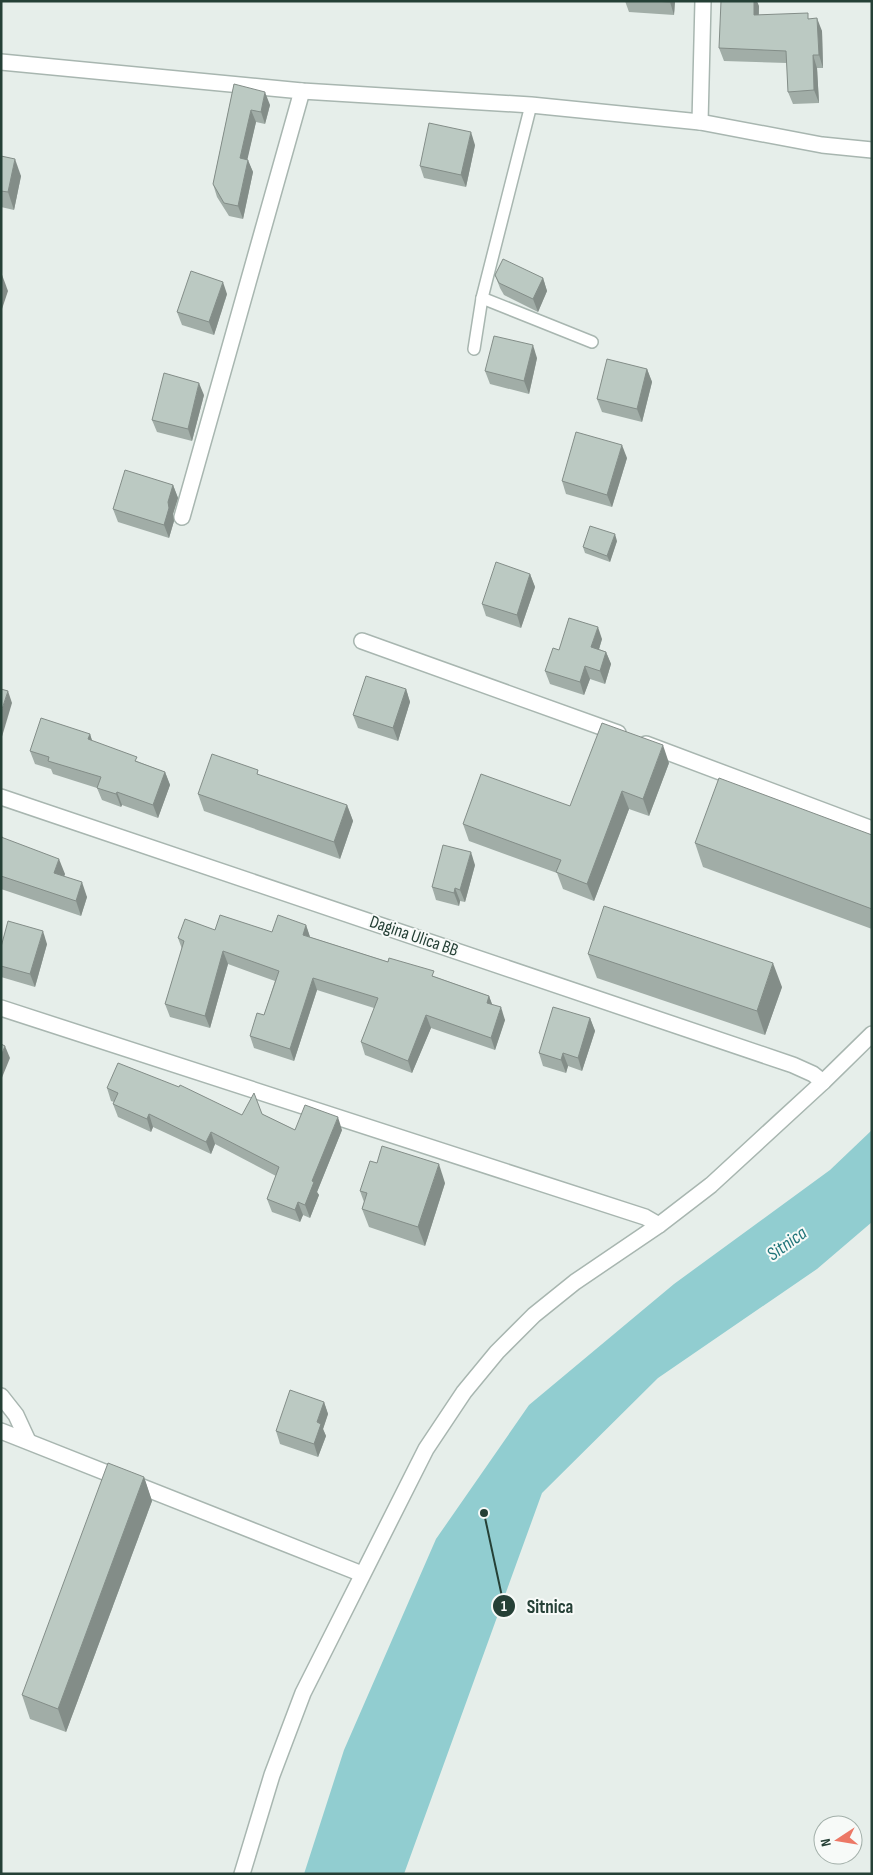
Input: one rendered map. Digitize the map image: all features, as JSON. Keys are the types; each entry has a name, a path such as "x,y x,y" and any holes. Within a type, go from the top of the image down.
{"street":[{"path":"700,122 703,1"},
{"path":"1,62 302,91 531,105 700,122 822,145 872,150"},
{"path":"182,516 302,91"},
{"path":"362,641 559,711 872,829"},
{"name":"Dagina Ulica BB","path":"1,796 793,1065 813,1074 823,1082"},
{"path":"1,1008 645,1217 659,1225"},
{"path":"242,1874 272,1775 303,1693 426,1449 478,1374 516,1333 555,1297 659,1225 711,1186 872,1034"},
{"path":"1,1396 16,1415 28,1442"},
{"path":"1,1431 362,1574"}],"lane":[{"path":"474,349 482,298 531,105"},
{"path":"482,298 592,342"}],"water":[{"path":"872,1130 872,1222 817,1269 658,1378 542,1493 404,1874 304,1874 344,1750 436,1539 529,1405 674,1284 830,1170"}],"building":[{"path":"721,1 754,1 754,15 808,13 808,19 817,18 819,55 813,55 814,90 788,92 786,51 719,48"},
{"path":"234,84 265,92 261,112 251,110 240,158 248,160 238,206 224,203 213,184"},
{"path":"429,123 471,132 461,175 420,166"},
{"path":"1,156 15,159 8,192 1,191"},
{"path":"503,259 543,278 533,299 499,283 495,275"},
{"path":"191,271 223,282 209,322 177,312"},
{"path":"494,336 533,345 524,381 485,371"},
{"path":"607,359 647,369 637,409 597,399"},
{"path":"164,373 199,383 188,429 152,420"},
{"path":"576,432 622,445 607,495 562,481"},
{"path":"125,470 173,485 164,525 113,509"},
{"path":"590,526 615,534 607,556 583,547"},
{"path":"496,562 530,574 517,615 482,604"},
{"path":"569,618 598,627 591,647 606,652 600,671 585,666 580,682 545,671 553,648 559,650"},
{"path":"366,676 406,689 393,728 353,715"},
{"path":"1,689 8,691 1,712"},
{"path":"41,718 90,734 88,739 137,757 135,761 165,772 153,805 117,792 116,794 97,788 101,777 48,761 49,757 30,751"},
{"path":"602,723 663,745 643,799 622,791 587,884 556,872 561,860 463,824 481,774 570,806"},
{"path":"212,754 258,770 257,774 347,805 334,842 198,794"},
{"path":"719,778 872,835 872,909 695,843"},
{"path":"1,837 59,859 54,873 82,882 76,901 1,876"},
{"path":"443,845 471,852 460,890 455,888 454,893 432,887"},
{"path":"604,906 773,963 757,1011 588,954"},
{"path":"220,915 272,932 278,915 306,925 303,935 388,962 389,958 434,971 432,976 489,996 487,1003 501,1007 491,1038 426,1015 408,1061 361,1042 378,998 313,978 290,1049 250,1036 257,1013 264,1015 279,971 223,951 205,1016 165,1004 184,941 178,938 185,919 215,930"},
{"path":"8,921 43,931 30,974 1,966 1,947"},
{"path":"553,1007 590,1018 578,1058 563,1053 561,1060 539,1053"},
{"path":"1,1044 5,1046 1,1056"},
{"path":"118,1063 179,1087 180,1085 242,1115 254,1093 262,1114 295,1130 305,1105 338,1117 312,1181 314,1182 305,1205 298,1202 295,1210 267,1199 279,1167 211,1132 206,1142 149,1114 147,1119 113,1104 118,1093 107,1088"},
{"path":"382,1146 439,1164 418,1227 362,1209 367,1193 360,1191 370,1161 377,1163"},
{"path":"290,1390 324,1402 317,1422 321,1424 314,1444 276,1431"},
{"path":"108,1463 144,1477 58,1709 22,1695"}],"place":[{"name":"Sitnica","path":"484,1513"}]}
